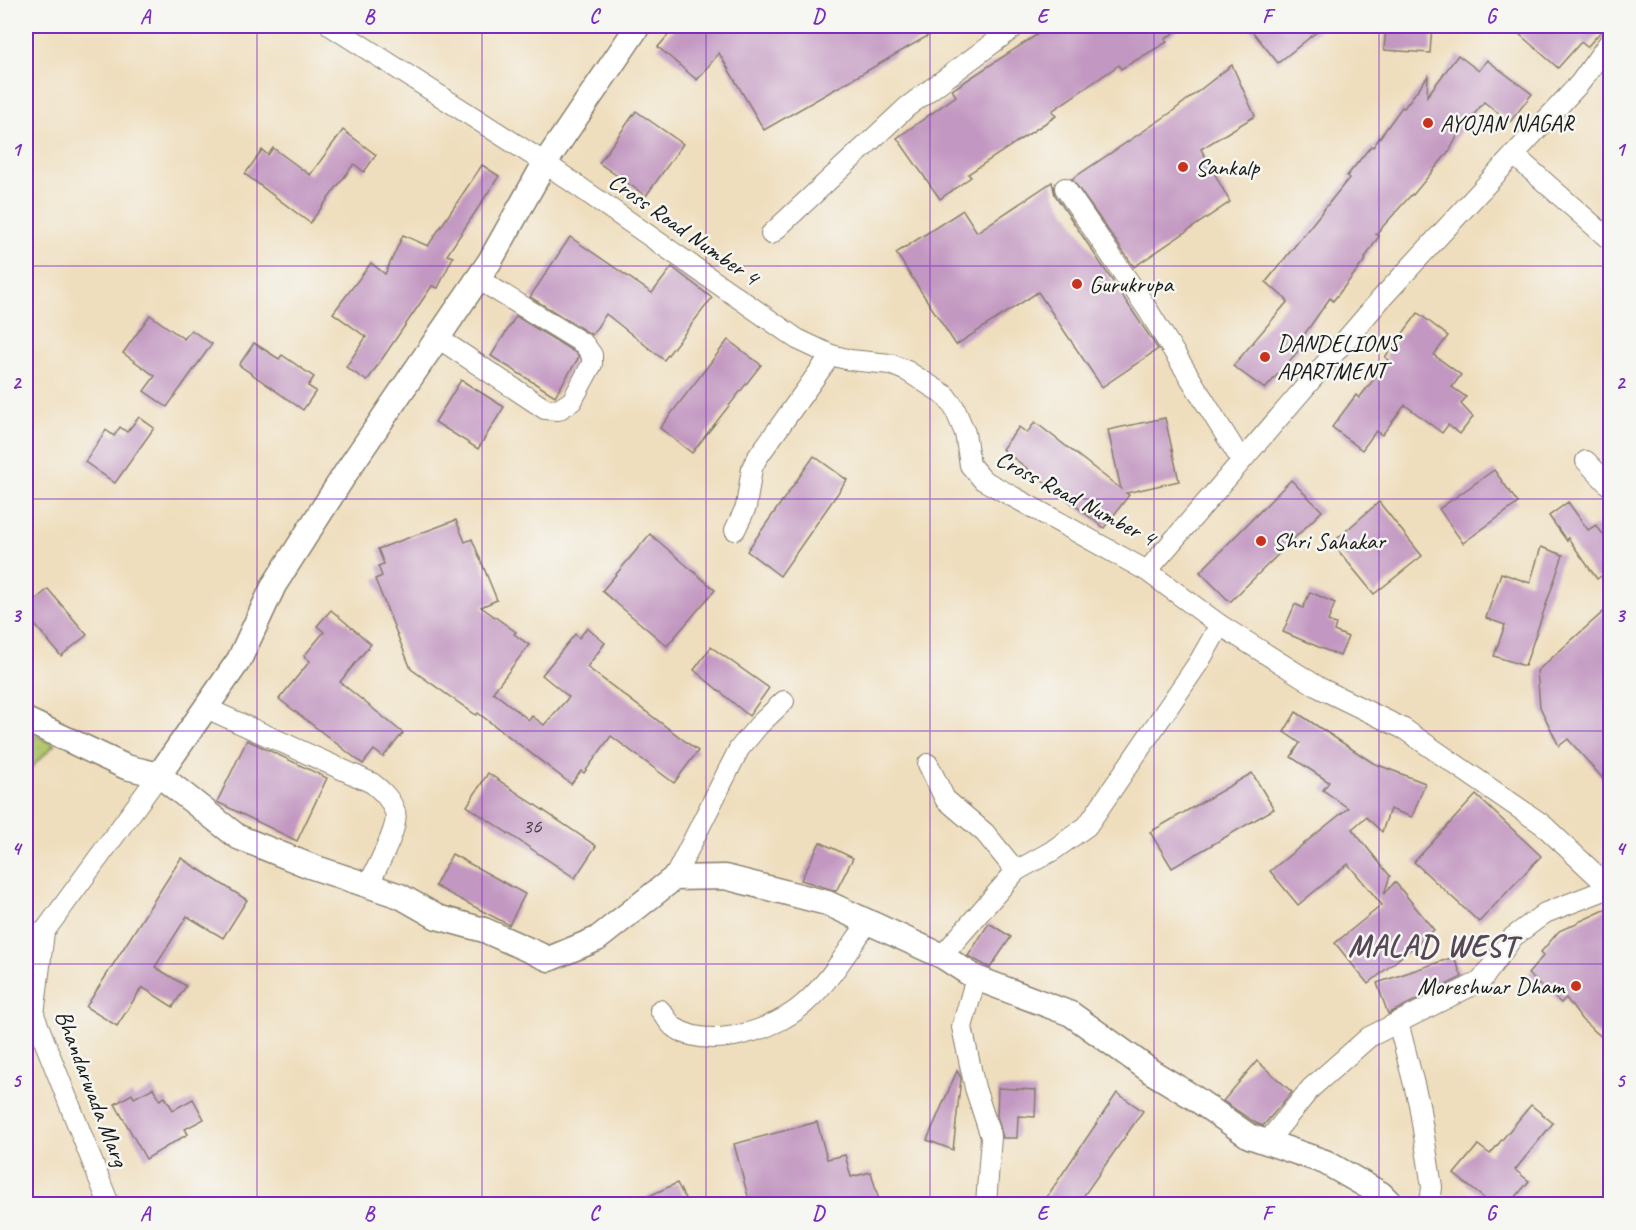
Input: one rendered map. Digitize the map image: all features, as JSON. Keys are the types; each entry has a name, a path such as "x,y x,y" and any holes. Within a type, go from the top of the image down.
{"street":[{"name":"Cross Road Number 4","path":"331,26 545,163 797,339 831,355 850,360 890,364 907,371 945,395 954,407 965,433 970,465 983,480 1147,571 1380,300 1580,84 1611,41"},
{"path":"159,775 238,660 274,585 347,471 490,261 545,163 638,26"},
{"path":"771,234 907,107 1016,26"},
{"path":"1514,155 1611,240"},
{"path":"1065,188 1146,307 1241,460"},
{"path":"438,338 545,409 558,410 572,401 592,364 592,355 584,344 478,279"},
{"path":"735,530 746,507 752,468 757,458 831,355"},
{"path":"1586,461 1611,486"},
{"path":"1147,571 1220,625 1320,687 1404,729 1542,824 1611,888 1545,913 1513,937 1481,981 1369,1037 1311,1088 1267,1142"},
{"path":"942,956 1016,871 1052,851 1087,826 1199,662 1220,625"},
{"path":"26,720 126,767 159,775 238,837 310,866 400,896 437,917 484,930 549,959 597,939 674,879 739,749 759,725 784,701"},
{"path":"206,708 372,783 388,797 396,814 394,828 368,886"},
{"path":"928,764 945,799 985,833 1016,871"},
{"name":"Bhandarwada Marg","path":"109,1204 34,1015 35,934 159,775"},
{"path":"674,879 725,877 827,903 869,921 942,956 976,978 1071,1014 1152,1072 1249,1136 1325,1161 1381,1194 1391,1204"},
{"path":"660,1010 674,1028 703,1038 740,1036 771,1025 802,1006 825,983 869,921"},
{"path":"976,978 962,1027 975,1088 991,1137 986,1204"},
{"path":"1398,1022 1419,1104 1432,1187 1430,1204"}],"green space":[{"path":"26,731 55,744 26,773"}],"building":[{"path":"676,26 945,26 764,130 719,53 697,80 658,47"},
{"path":"1050,26 1184,26 1165,39 1167,42 1121,69 1119,65 1052,111 1056,116 968,174 971,177 940,199 897,138 956,96 952,90"},
{"path":"1248,26 1324,26 1278,63"},
{"path":"1386,26 1432,26 1430,53 1384,50"},
{"path":"1510,26 1606,26 1587,47 1581,42 1558,68"},
{"path":"1458,55 1479,71 1487,60 1532,94 1510,122 1484,102 1459,133 1450,150 1413,195 1376,234 1379,236 1366,259 1333,301 1330,298 1301,339 1306,342 1265,389 1233,366 1288,301 1266,282 1349,178 1347,176 1371,146 1373,147 1428,76 1427,96"},
{"name":"Sankalp","path":"1232,65 1255,116 1201,149 1230,202 1134,267 1072,179 1169,114"},
{"path":"636,111 683,144 646,196 599,163"},
{"path":"343,130 376,155 364,172 354,164 310,223 245,174 262,150 268,155 273,148 310,175"},
{"path":"482,165 499,176 447,255 453,257 438,288 432,286 367,381 346,367 366,337 333,313 371,263 385,274 403,235 428,246"},
{"path":"1052,182 1055,195 1158,349 1102,387 1038,292 956,345 896,253 963,210 977,232"},
{"path":"570,237 652,293 672,267 712,298 664,360 606,314 592,335 530,297"},
{"path":"1418,313 1448,336 1434,355 1461,375 1452,387 1466,397 1461,404 1473,417 1460,434 1448,425 1442,433 1405,405 1382,435 1376,431 1362,450 1332,427 1356,395 1359,398 1389,360 1385,357"},
{"path":"150,315 184,339 191,330 212,344 167,407 144,391 155,376 123,353"},
{"path":"516,316 579,357 555,396 491,356"},
{"path":"728,340 761,365 692,453 660,428"},
{"path":"254,343 279,359 282,355 314,377 308,386 316,391 303,410 239,365"},
{"path":"461,380 504,407 478,449 435,422"},
{"path":"139,417 154,428 115,483 85,462 106,430 114,436 120,427 127,432"},
{"path":"1165,418 1179,481 1126,493 1129,495 1104,528 1002,449 1019,427 1027,433 1035,422 1121,489 1108,430"},
{"path":"814,456 847,480 780,576 747,551"},
{"path":"1494,470 1518,503 1463,543 1439,509"},
{"name":"Shri Sahakar","path":"1291,480 1322,511 1230,602 1200,572"},
{"path":"1379,502 1422,556 1374,594 1332,543"},
{"path":"1568,502 1588,530 1596,525 1611,545 1611,569 1597,579 1549,516"},
{"path":"456,520 465,542 472,539 497,600 481,607 516,632 514,634 529,645 493,692 529,720 532,716 544,725 569,697 542,675 575,634 579,638 587,628 605,643 587,667 698,751 674,783 611,736 584,773 581,771 571,784 478,713 476,715 411,669 375,579 382,576 378,566 384,564 378,549"},
{"path":"650,534 715,590 667,646 602,591"},
{"path":"1541,547 1563,555 1525,666 1494,656 1505,625 1486,618 1501,573 1530,583"},
{"path":"48,589 87,635 61,656 36,626 26,634 26,608"},
{"path":"1310,592 1335,603 1328,621 1336,624 1334,631 1348,637 1340,656 1283,632 1295,604 1303,608"},
{"path":"1611,605 1611,788 1568,739 1559,746 1540,707 1537,671"},
{"path":"331,610 371,644 340,682 403,733 383,757 374,750 363,764 279,699 310,661 304,656 324,632 317,626"},
{"path":"711,647 769,688 749,716 694,670"},
{"path":"1296,712 1373,763 1425,783 1412,817 1390,809 1382,832 1366,817 1352,829 1390,876 1384,894 1395,882 1434,930 1368,984 1335,943 1382,905 1348,864 1298,905 1270,871 1348,808 1323,790 1329,782 1291,757 1300,743 1284,732"},
{"path":"247,740 327,778 297,841 217,802"},
{"path":"488,773 596,846 575,878 467,806"},
{"path":"1252,773 1274,809 1172,868 1150,832"},
{"path":"1476,795 1541,856 1479,922 1414,862"},
{"path":"820,842 853,858 836,891 801,880"},
{"path":"452,854 525,894 509,925 435,886"},
{"path":"181,858 247,900 223,938 187,916 155,967 186,986 173,1007 142,987 117,1026 86,1007"},
{"name":"Moreshwar Dham","path":"1611,907 1611,1045 1582,1020 1566,998 1561,1003 1528,974 1544,955 1541,952 1559,931"},
{"path":"989,923 1011,937 990,968 968,956"},
{"path":"1454,957 1462,977 1388,1014 1377,983"},
{"path":"1257,1061 1292,1092 1263,1126 1223,1101"},
{"path":"957,1071 961,1078 953,1150 927,1140"},
{"path":"153,1088 160,1100 165,1097 173,1110 193,1099 204,1119 185,1129 188,1134 146,1159 115,1104 132,1094 134,1098"},
{"path":"998,1088 1036,1090 1035,1117 1018,1116 1017,1138 1003,1138 997,1116"},
{"path":"1117,1093 1143,1111 1078,1204 1042,1204"},
{"path":"1531,1105 1553,1123 1515,1170 1529,1181 1510,1204 1491,1204 1454,1174 1478,1145 1490,1154"},
{"path":"817,1122 827,1159 845,1155 851,1177 871,1172 880,1204 750,1204 734,1144"},
{"path":"677,1183 688,1204 632,1204"}],"place":[{"name":"AYOJAN NAGAR","path":"1428,123"},
{"name":"Sankalp","path":"1183,167"},
{"name":"Gurukrupa","path":"1077,284"},
{"name":"DANDELIONS APARTMENT","path":"1265,357"},
{"name":"Shri Sahakar","path":"1261,541"},
{"name":"Moreshwar Dham","path":"1576,986"}],"district":[{"name":"MALAD WEST","path":"1433,946"}]}
